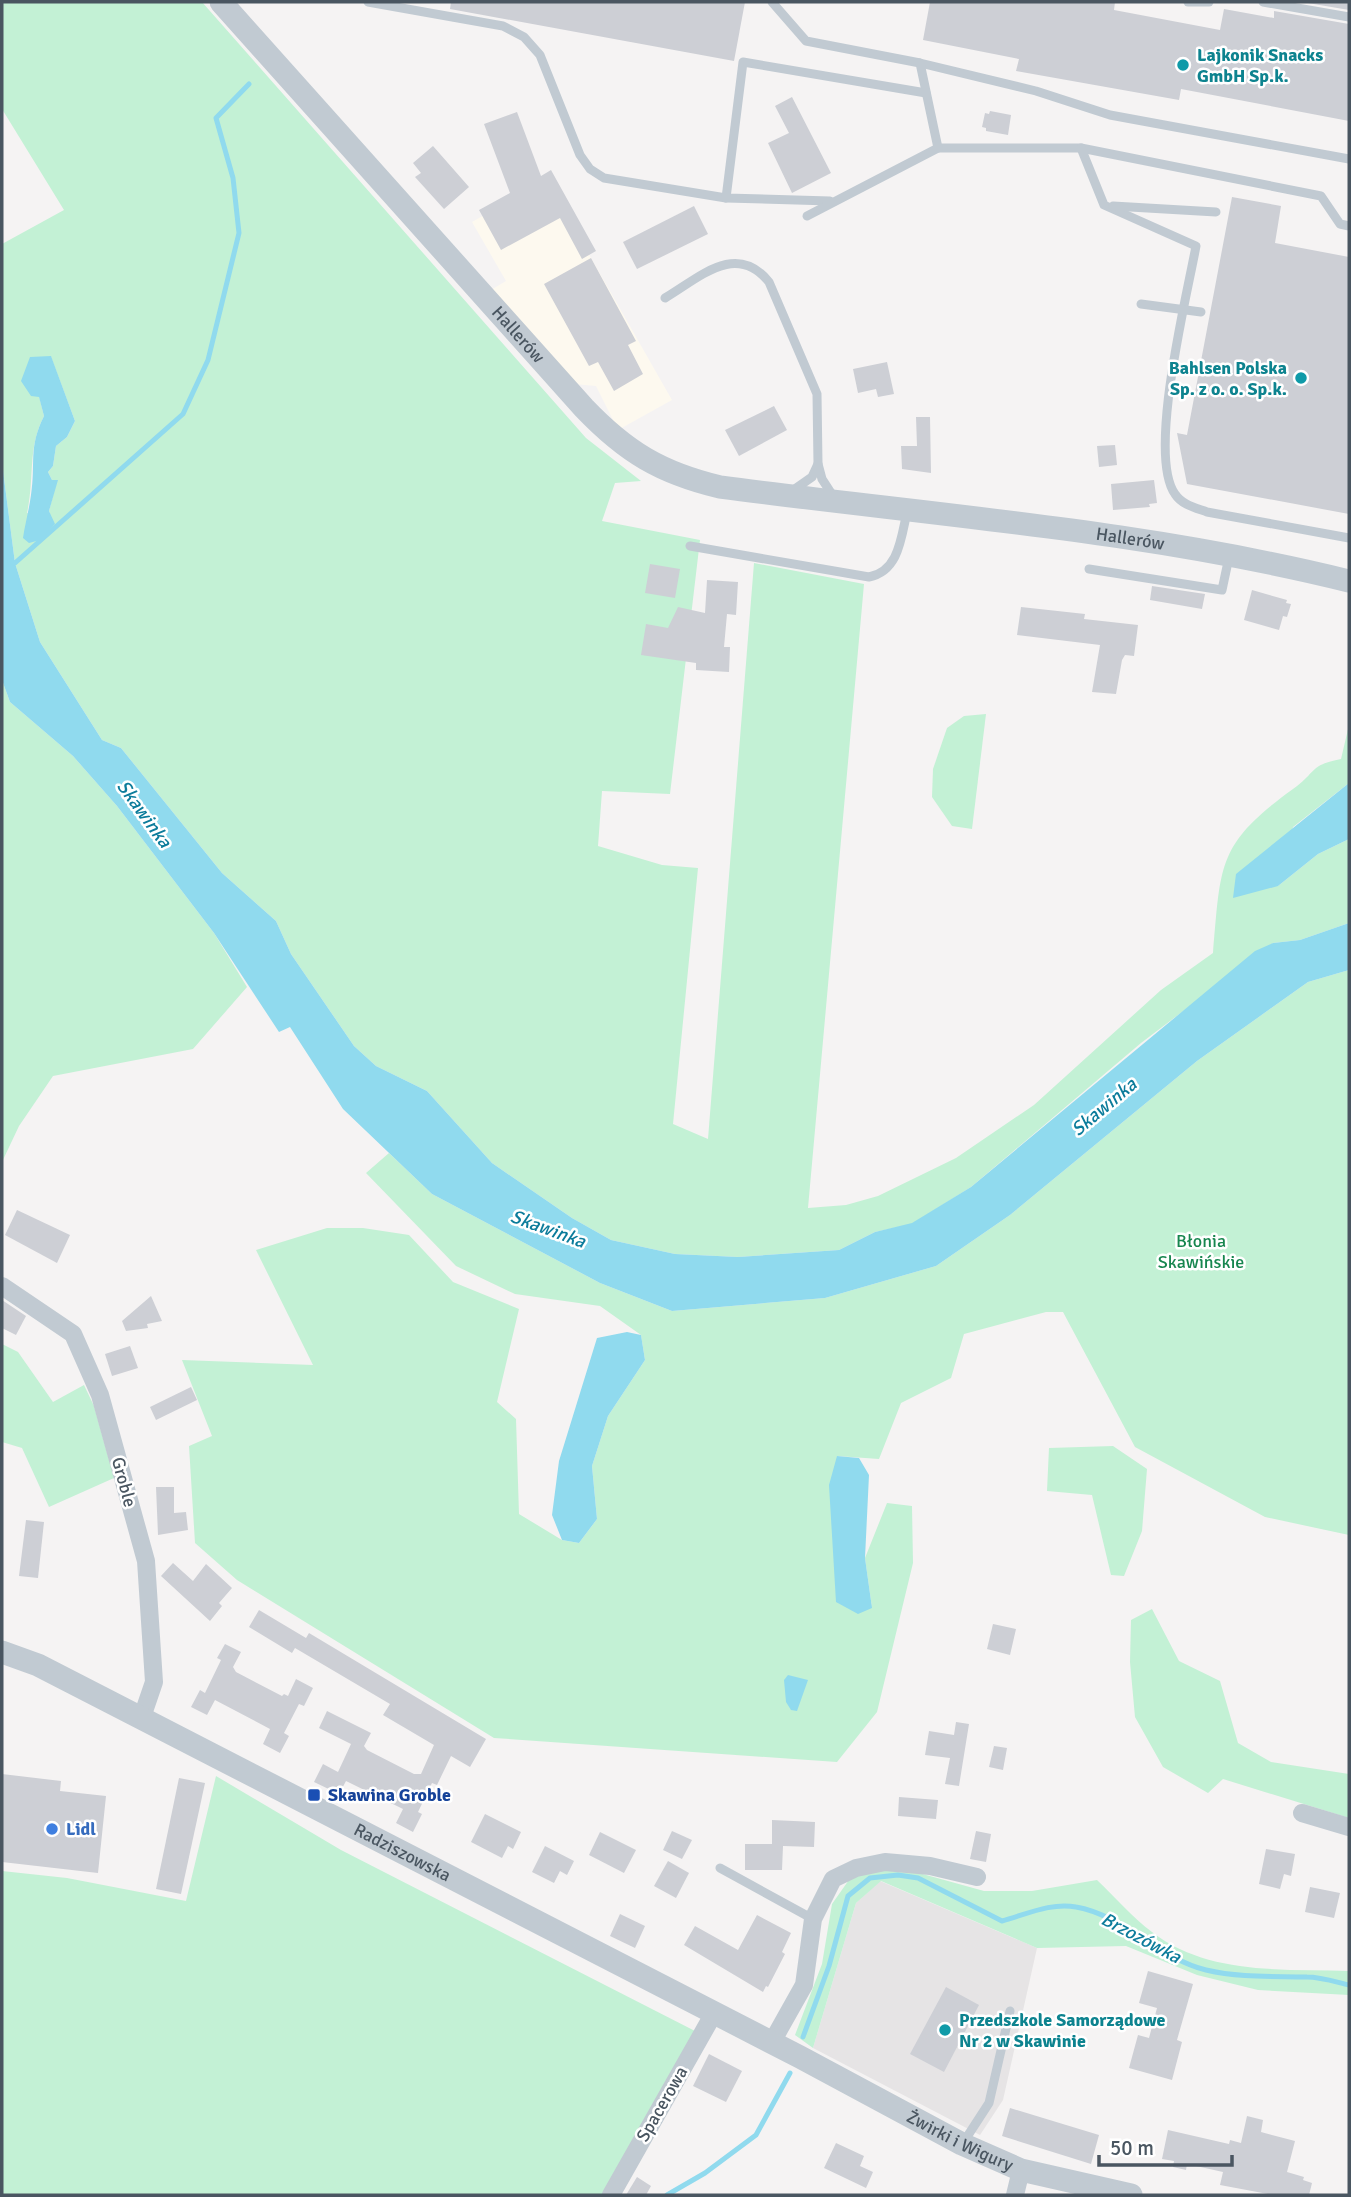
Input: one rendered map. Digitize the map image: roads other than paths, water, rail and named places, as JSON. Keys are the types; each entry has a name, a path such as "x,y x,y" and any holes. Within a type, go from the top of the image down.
{"street":[{"name":"Hallerów","path":"220,2 606,430 646,461 669,473 720,487 1065,529 1230,556 1349,582"},
{"name":"Groble","path":"2,1286 73,1334 100,1395 146,1561 154,1682 141,1720"},
{"name":"Radziszowska","path":"2,1652 38,1665 800,2057"},
{"path":"1302,1813 1349,1827"},
{"path":"772,2042 804,1985 813,1919 832,1879 869,1864 911,1863 977,1877"},
{"name":"Spacerowa","path":"611,2195 714,2013"},
{"name":"Żwirki i Wigury","path":"800,2057 962,2144 1021,2170 1131,2195"},
{"path":"1015,2195 1021,2170"}],"lane":[{"path":"368,2 514,30 540,55 580,155 597,174 726,198 830,201"},
{"path":"772,2 806,41 920,62 1036,91 1110,116 1349,159"},
{"path":"1188,2 1209,2"},
{"path":"1263,2 1349,17"},
{"path":"726,198 743,62 926,93"},
{"path":"920,62 938,148"},
{"path":"807,216 830,201 938,148 1081,148 1321,196 1340,225 1349,226"},
{"path":"1081,148 1104,205 1196,246 1164,432 1168,474 1174,494 1187,505 1208,512 1349,538"},
{"path":"1104,205 1216,212"},
{"path":"665,298 723,264 735,262 760,271 769,282 817,394 818,464 828,490 847,503"},
{"path":"1141,304 1201,312"},
{"path":"782,495 804,484 818,464"},
{"path":"690,546 869,578 883,575 893,564 908,510"},
{"path":"1089,569 1222,590 1230,556"},
{"path":"720,1868 813,1919"},
{"path":"962,2144 989,2103 1010,2011"}],"water":[{"path":"51,356 75,421 67,437 56,446 53,466 48,472 52,480 58,480 49,511 55,524 40,540 29,543 23,538 31,495 34,447 44,416 39,397 31,396 21,381 30,357"},
{"name":"Skawinka","path":"2,463 15,563 40,642 102,740 121,748 222,873 276,921 291,954 354,1046 376,1066 427,1091 492,1163 572,1218 611,1240 675,1254 738,1257 839,1250 875,1232 912,1223 971,1187 1255,951 1273,943 1300,940 1349,923 1349,970 1308,982 1197,1061 1010,1215 936,1266 825,1298 672,1311 600,1283 432,1194 343,1109 290,1027 279,1032 214,933 117,806 73,756 10,702 2,680"},
{"path":"1349,783 1349,839 1318,854 1278,886 1233,898 1236,874"},
{"path":"627,1332 641,1335 645,1360 608,1416 592,1466 597,1519 579,1543 562,1540 552,1515 559,1461 597,1338"},
{"path":"837,1456 859,1458 869,1475 865,1558 872,1608 858,1614 836,1602 829,1485"},
{"path":"788,1675 808,1680 797,1711 791,1710 786,1702 784,1680"}],"waterway":[{"path":"10,561 15,563 183,414 208,360 239,233 233,178 216,118 249,84"},
{"name":"Brzozówka","path":"803,2037 829,1966 848,1896 870,1878 898,1875 918,1878 1002,1921 1057,1906 1076,1907 1109,1919 1172,1956 1206,1970 1244,1975 1312,1977 1349,1985"},
{"name":"Brzozówka","path":"667,2195 705,2173 756,2135 790,2073"}],"place":[{"name":"Lajkonik Snacks GmbH Sp.k.","path":"1183,65"},
{"name":"Bahlsen Polska Sp. z o. o. Sp.k.","path":"1301,378"},
{"name":"Skawina Groble","path":"314,1795"},
{"name":"Lidl","path":"52,1829"},
{"name":"Przedszkole Samorządowe Nr 2 w Skawinie","path":"945,2030"}],"park label":[{"name":"Błonia Skawińskie","path":"1201,1251"}]}
